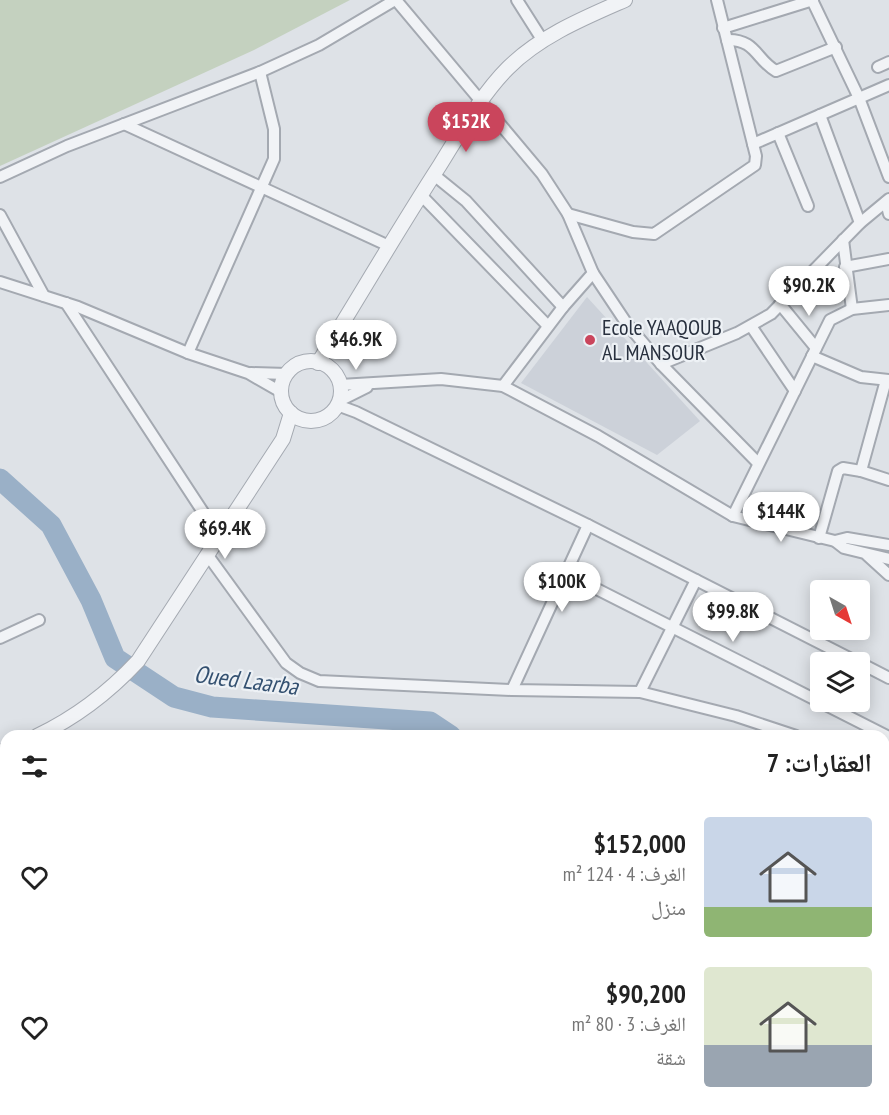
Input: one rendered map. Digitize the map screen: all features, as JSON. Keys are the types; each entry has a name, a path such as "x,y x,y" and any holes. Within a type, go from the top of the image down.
{"street":[{"path":"0,177 67,146 260,72 320,45 396,0 542,174 568,214 593,273 627,324 661,364 758,463"},
{"path":"517,0 543,41"},
{"path":"318,363 421,195 481,103 507,69 543,41 582,19 625,0"},
{"path":"568,214 645,235 660,232 752,168 756,160 753,144 717,0"},
{"path":"723,28 812,0 859,98 889,177"},
{"path":"727,40 742,41 776,71 836,47"},
{"path":"878,67 889,62"},
{"path":"188,353 274,159 276,147 260,72"},
{"path":"753,144 889,85"},
{"path":"820,115 860,223"},
{"path":"124,124 389,246"},
{"path":"778,133 808,206"},
{"path":"434,175 466,201 563,307"},
{"path":"421,195 548,326"},
{"path":"661,364 751,326 771,314 860,223 888,201"},
{"path":"888,201 889,214"},
{"path":"0,214 44,296"},
{"path":"843,240 852,309"},
{"path":"845,267 889,259"},
{"path":"503,386 563,307 593,273"},
{"path":"0,282 66,303 188,353 248,373 281,392"},
{"path":"66,303 220,538"},
{"path":"780,304 814,352 861,377 887,380 861,471"},
{"path":"733,516 830,320 852,309 889,305"},
{"path":"751,326 795,391"},
{"path":"333,372 337,333"},
{"path":"306,421 285,407 281,392 287,374 301,363 318,363 333,372 340,385 338,403"},
{"path":"248,373 287,374"},
{"path":"340,385 373,385 441,379 503,386 598,436 733,516 835,541 844,548 889,559"},
{"path":"283,439 306,421 324,418 338,403 373,385"},
{"path":"338,403 588,525 837,652"},
{"path":"48,730 77,714 115,686 138,661 209,557 283,439 291,413"},
{"path":"819,537 838,471 843,468 861,471 889,480"},
{"path":"512,690 588,525"},
{"path":"835,541 847,538 889,545"},
{"path":"864,553 889,575"},
{"path":"209,557 286,663 300,673 319,681 512,690 640,692 725,713 777,730"},
{"path":"565,573 875,730"},
{"path":"640,692 696,580"},
{"path":"0,638 39,620"},
{"path":"870,668 889,678"}],"shaded area":[{"name":"Ecole YAAQOUB AL MANSOUR","path":"587,297 700,421 657,455 521,383"}],"green space":[{"path":"0,0 350,0 254,50 0,166"}],"waterway":[{"name":"Oued Laarba","path":"0,479 51,525 91,600 115,658 174,697 212,707 430,722 442,730"}],"place":[{"name":"Ecole YAAQOUB AL MANSOUR","path":"590,340"}]}
